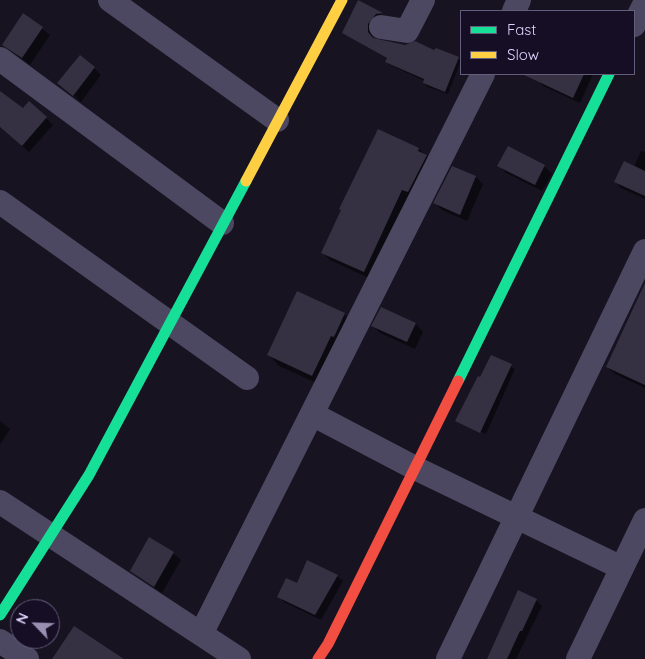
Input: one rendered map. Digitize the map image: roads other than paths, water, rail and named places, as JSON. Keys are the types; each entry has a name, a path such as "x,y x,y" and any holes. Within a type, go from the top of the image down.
{"street":[{"path":"110,0 278,120"},
{"path":"0,615 89,475 342,0"},
{"path":"381,27 407,31 423,0"},
{"path":"635,23 645,3"},
{"path":"0,59 222,223"},
{"path":"201,634 482,75"},
{"path":"318,659 328,644 610,75"},
{"path":"3,210 247,378"},
{"path":"448,659 645,251"},
{"path":"312,414 415,468 622,568"},
{"path":"0,502 239,659"},
{"path":"578,659 645,520"},
{"path":"0,641 27,659"}]}
